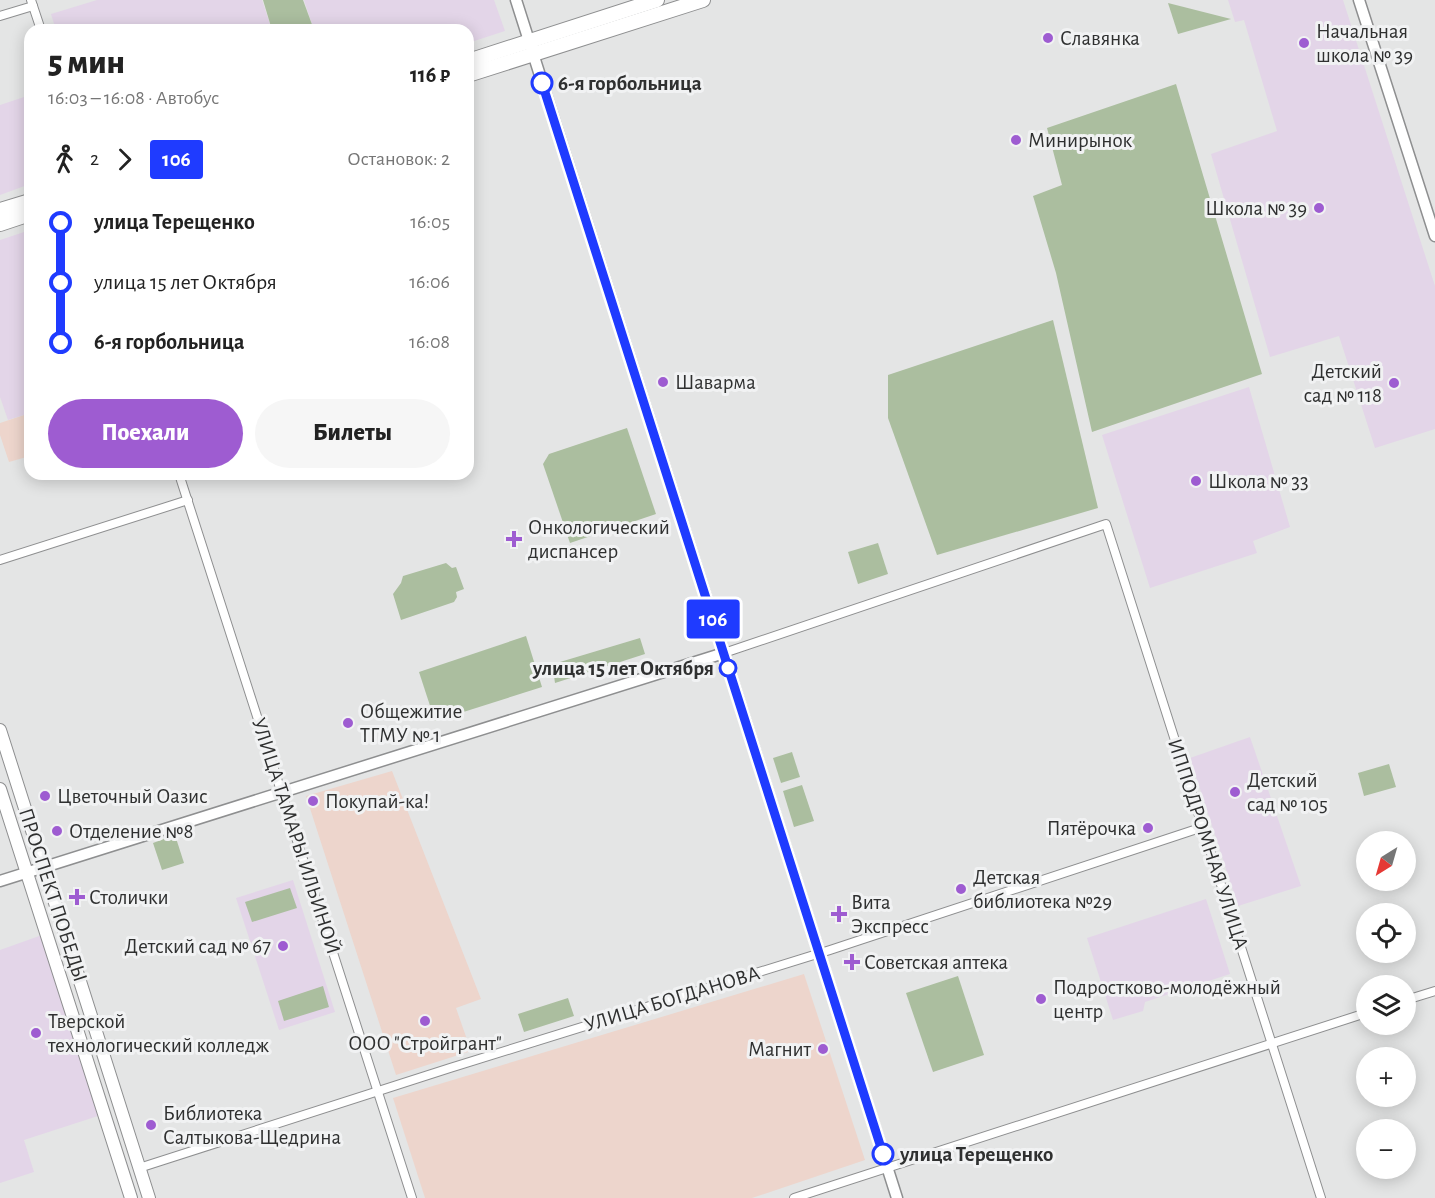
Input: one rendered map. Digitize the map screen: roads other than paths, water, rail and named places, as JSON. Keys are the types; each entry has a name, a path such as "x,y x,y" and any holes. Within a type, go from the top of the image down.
{"main road":[{"path":"474,72 657,0"},
{"path":"474,60 531,48 703,0"},
{"path":"0,210 24,203"},
{"path":"0,224 24,216"},
{"name":"ПРОСПЕКТ ПОБЕДЫ","path":"0,730 149,1198"},
{"name":"ПРОСПЕКТ ПОБЕДЫ","path":"0,789 131,1198"}],"street":[{"path":"516,0 897,1198"},
{"path":"1359,0 1435,236"},
{"path":"0,16 32,3 39,24"},
{"name":"УЛИЦА ТАМАРЫ ИЛЬИНОЙ","path":"181,480 412,1198"},
{"path":"0,560 188,500"},
{"name":"ИППОДРОМНАЯ УЛИЦА","path":"724,653 1106,524 1322,1198"},
{"path":"0,881 724,653"},
{"name":"УЛИЦА БОГДАНОВА","path":"140,1168 819,953 1203,827"},
{"path":"1416,997 1435,991"},
{"path":"794,1198 1356,1016"}],"place":[{"name":"Славянка","path":"1048,38"},
{"name":"Начальная школа № 39","path":"1304,43"},
{"name":"6-я горбольница","path":"542,83"},
{"name":"Минирынок","path":"1016,140"},
{"name":"Школа № 39","path":"1319,208"},
{"name":"Шаварма","path":"663,382"},
{"name":"Детский сад № 118","path":"1394,383"},
{"name":"Школа № 33","path":"1196,481"},
{"name":"Онкологический диспансер","path":"514,539"},
{"name":"улица 15 лет Октября","path":"728,668"},
{"name":"Общежитие ТГМУ № 1","path":"348,723"},
{"name":"Детский сад № 105","path":"1235,792"},
{"name":"Цветочный Оазис","path":"45,796"},
{"name":"Покупай-ка!","path":"313,801"},
{"name":"Пятёрочка","path":"1148,828"},
{"name":"Отделение №8","path":"57,831"},
{"name":"Детская библиотека №29","path":"961,889"},
{"name":"Столички","path":"77,897"},
{"name":"Вита Экспресс","path":"839,914"},
{"name":"Детский сад № 67","path":"283,946"},
{"name":"Советская аптека","path":"852,962"},
{"name":"Подростково-молодёжный центр","path":"1041,999"},
{"name":"ООО \"Стройгрант\"","path":"425,1021"},
{"name":"Тверской технологический колледж","path":"36,1033"},
{"name":"Магнит","path":"823,1049"},
{"name":"Библиотека Салтыкова-Щедрина","path":"151,1125"},
{"name":"улица Терещенко","path":"883,1154"}]}
